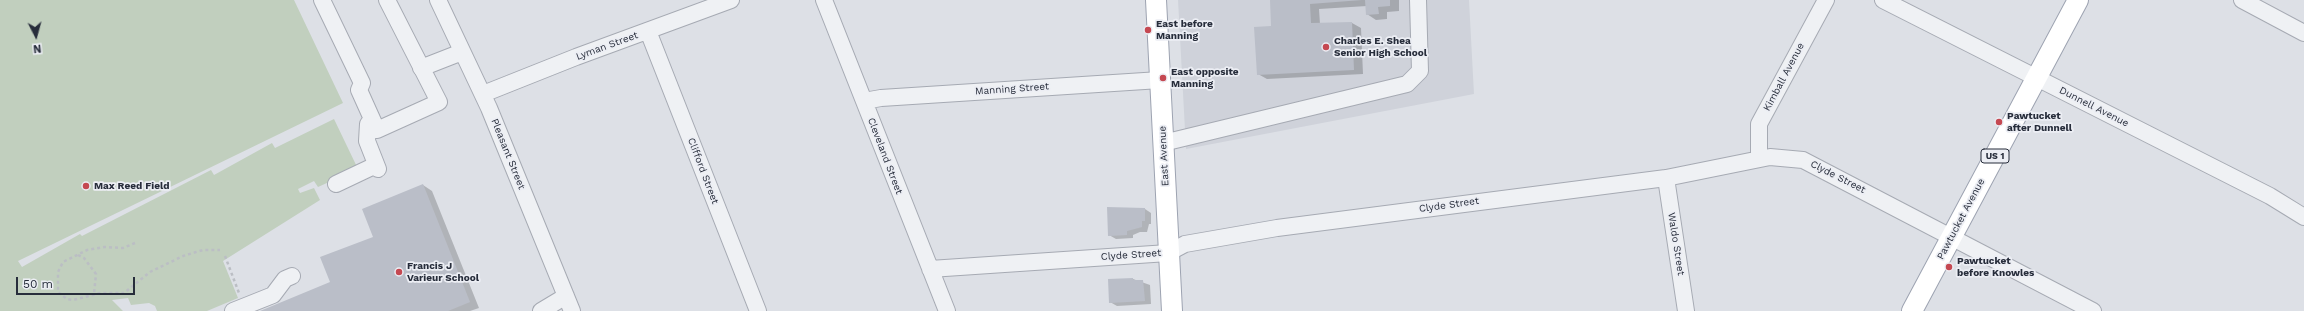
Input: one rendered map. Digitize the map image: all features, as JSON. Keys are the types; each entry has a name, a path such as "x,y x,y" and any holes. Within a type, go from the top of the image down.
{"main road":[{"name":"East Avenue","path":"1156,0 1172,311"},
{"name":"Pawtucket Avenue","path":"1912,311 2078,0"}],"street":[{"path":"322,0 362,83 359,90 377,130 439,102 387,0"},
{"name":"Pleasant Street","path":"438,0 483,94 569,304"},
{"name":"Lyman Street","path":"483,94 731,0"},
{"name":"Cleveland Street","path":"824,0 947,311"},
{"path":"1163,143 1407,84 1420,71 1418,0"},
{"name":"Kimball Avenue","path":"1759,159 1759,124 1826,0"},
{"name":"Dunnell Avenue","path":"1883,0 2270,196 2304,217"},
{"path":"2242,0 2304,33"},
{"name":"Clifford Street","path":"648,31 758,311"},
{"path":"421,68 462,52"},
{"name":"Manning Street","path":"864,101 881,98 1160,80"},
{"path":"336,184 377,167 367,141 366,131 368,124 372,119"},
{"name":"Clyde Street","path":"930,269 1168,252 1185,244 1277,228 1666,178 1770,157 1803,160 1952,236 2093,311"},
{"name":"Waldo Street","path":"1666,178 1686,311"},
{"path":"239,309 273,295 286,279 292,276"},
{"path":"541,311 569,304"}],"path":[{"path":"135,244 123,248 104,247 86,250 77,255 60,266 58,292 67,299 73,300 94,294 124,293 150,272 183,256 203,250 220,250"},
{"path":"77,255 84,258 96,274 94,294"},
{"path":"225,256 239,309"}],"shaded area":[{"name":"Charles E. Shea Senior High School","path":"1178,0 1469,0 1474,94 1186,149"}],"green space":[{"name":"Max Reed Field","path":"0,0 294,0 343,103 18,261 22,267 80,234 82,236 211,170 214,175 272,143 275,148 334,119 358,169 318,187 314,181 298,189 300,193 314,188 320,200 223,261 238,298 207,311 157,311 155,306 149,303 131,305 128,298 112,300 123,311 0,311"}],"building":[{"path":"1270,0 1362,0 1310,4 1311,23 1352,22 1354,70 1257,75 1254,27 1271,26"},
{"path":"1365,0 1390,0 1390,6 1378,7 1379,14 1366,15"},
{"path":"423,184 470,302 448,311 260,311 330,282 320,257 373,237 362,209"},
{"path":"1107,207 1145,208 1145,221 1142,221 1142,227 1127,231 1127,235 1108,236"},
{"path":"1133,278 1133,280 1143,280 1145,301 1109,303 1108,279"}],"place":[{"name":"East before Manning","path":"1148,30"},
{"name":"Charles E. Shea Senior High School","path":"1326,47"},
{"name":"East opposite Manning","path":"1163,78"},
{"name":"Pawtucket after Dunnell","path":"1999,122"},
{"name":"Max Reed Field","path":"86,186"},
{"name":"Pawtucket before Knowles","path":"1949,267"},
{"name":"Francis J Varieur School","path":"399,272"}]}
